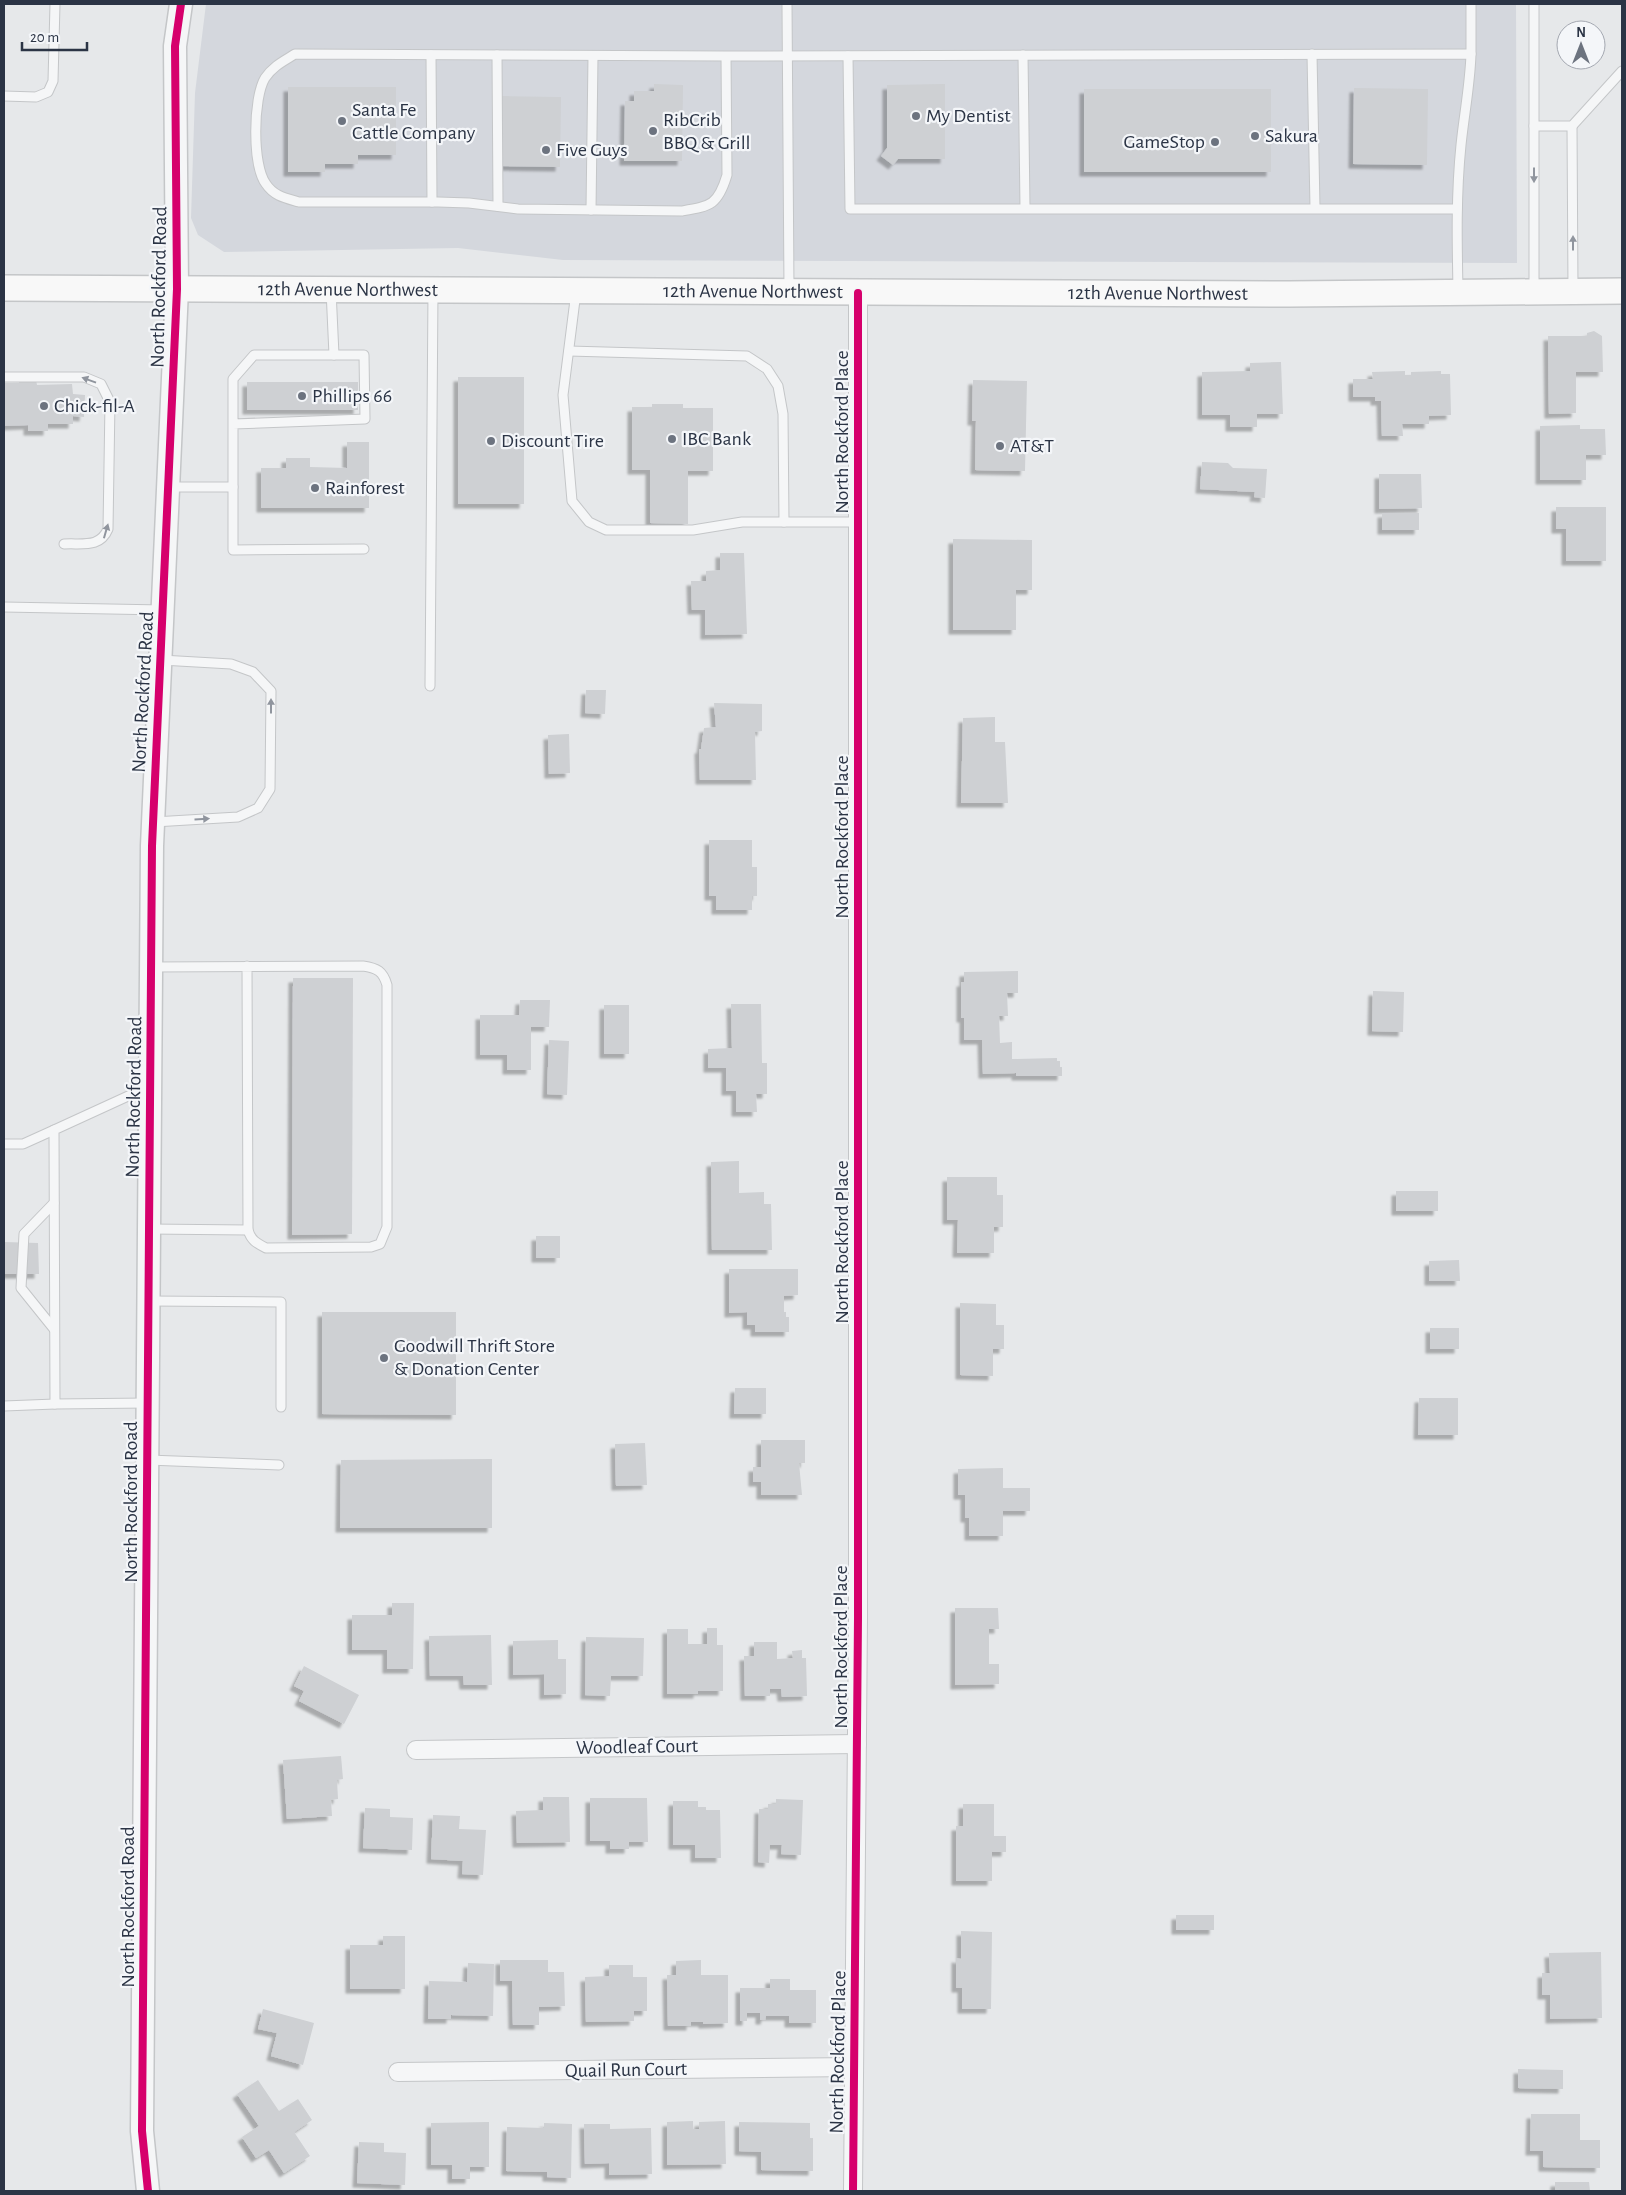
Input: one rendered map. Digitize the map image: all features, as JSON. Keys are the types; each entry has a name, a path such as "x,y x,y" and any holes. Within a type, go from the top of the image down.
{"main road":[{"name":"12th Avenue Northwest","path":"4,288 789,293 1458,293 1622,291"}],"street":[{"name":"North Rockford Road","path":"148,2191 142,2131 150,1086 154,822 177,289 175,46 181,4"},
{"name":"North Rockford Place","path":"853,2191 857,1744 858,293"},
{"name":"Woodleaf Court","path":"416,1750 857,1744"},
{"name":"Quail Run Court","path":"398,2072 854,2067"}],"lane":[{"path":"4,96 36,97 48,92 53,81 55,4"},
{"path":"787,4 789,293"},
{"path":"1458,293 1457,209 1471,54 1470,4"},
{"path":"1534,4 1534,292"},
{"path":"726,56 727,175 721,194 707,206 682,211 518,209 432,202 298,202 278,196 265,183 257,158 256,129 258,103 264,79 276,65 295,54 593,56 1471,54"},
{"path":"1312,54 1315,208"},
{"path":"431,55 432,202"},
{"path":"496,55 498,206"},
{"path":"1023,55 1024,208"},
{"path":"591,210 593,56"},
{"path":"848,56 850,209 1457,209"},
{"path":"1573,292 1572,126 1622,71"},
{"path":"1534,126 1572,126"},
{"path":"331,290 334,355"},
{"path":"430,686 433,291"},
{"path":"576,292 563,395 572,501 589,522 606,530 693,530 742,522 858,522"},
{"path":"569,351 748,356 767,369 778,386 782,414 784,522"},
{"path":"233,424 365,419 364,355 254,355 232,379 233,550 364,549"},
{"path":"4,377 84,377 101,384 110,402 108,529 104,539 97,543 64,544"},
{"path":"168,487 233,487"},
{"path":"4,607 163,610"},
{"path":"154,822 238,817 258,808 270,788 271,691 253,672 231,664 161,660"},
{"path":"152,967 247,966 363,966 376,968 384,975 387,984 387,1218 385,1236 380,1244 371,1248 266,1248 256,1243 250,1237 248,1230 247,966"},
{"path":"4,1144 23,1144 150,1086"},
{"path":"54,1130 55,1404"},
{"path":"54,1204 24,1234 22,1288 54,1329"},
{"path":"149,1229 248,1230"},
{"path":"149,1301 281,1302 281,1407"},
{"path":"4,1406 148,1404"},
{"path":"148,1460 279,1465"}],"shaded area":[{"path":"206,4 1516,4 1517,263 563,260 458,248 224,252 198,235 191,218 195,93"}],"building":[{"name":"RibCrib BBQ & Grill","path":"654,84 683,85 682,161 624,161 625,101 634,101 634,91 654,91"},
{"name":"My Dentist","path":"945,84 945,159 898,159 893,165 881,156 887,148 887,85"},
{"name":"Santa Fe Cattle Company","path":"288,87 396,87 396,155 358,155 358,164 325,164 325,172 288,172"},
{"path":"1354,88 1428,89 1427,165 1353,164"},
{"path":"1084,89 1271,89 1271,172 1084,172"},
{"path":"500,96 561,97 560,167 500,166"},
{"path":"1594,331 1602,336 1603,372 1576,372 1576,413 1549,414 1548,336 1587,336 1587,333"},
{"path":"1281,362 1283,414 1257,414 1257,427 1230,427 1230,415 1202,415 1202,372 1250,371 1250,363"},
{"path":"1405,371 1405,375 1411,375 1411,372 1441,371 1441,374 1450,374 1451,415 1429,416 1429,424 1402,424 1403,436 1382,436 1381,401 1375,401 1375,397 1353,397 1353,379 1373,379 1372,372"},
{"name":"Discount Tire","path":"458,377 524,377 524,504 458,504"},
{"name":"Chick-fil-A","path":"19,380 36,380 37,385 72,384 73,394 85,395 84,417 73,416 73,424 48,424 48,431 28,431 28,425 4,426 4,383 19,383"},
{"name":"AT&T","path":"973,380 1027,381 1025,471 975,470 976,421 972,421"},
{"name":"Phillips 66","path":"247,382 358,382 358,410 247,410"},
{"name":"IBC Bank","path":"652,404 683,404 683,408 713,408 713,471 688,471 688,524 650,523 650,470 632,470 632,407 652,407"},
{"path":"1580,425 1580,429 1605,429 1606,455 1586,455 1586,480 1540,480 1540,426"},
{"name":"Rainforest","path":"347,442 369,442 369,508 261,508 261,468 286,468 286,458 310,458 310,467 347,468"},
{"path":"1202,462 1228,463 1233,468 1267,469 1265,498 1254,497 1255,492 1200,489"},
{"path":"1379,474 1421,474 1422,508 1379,509"},
{"path":"1556,507 1606,507 1606,561 1566,561 1566,529 1556,529"},
{"path":"1382,513 1419,513 1419,530 1382,530"},
{"path":"953,539 1032,540 1032,590 1016,590 1016,630 953,630"},
{"path":"720,553 744,553 747,634 705,635 705,610 692,610 691,581 706,581 706,571 720,570"},
{"path":"586,690 606,690 605,714 585,713"},
{"path":"714,703 762,704 762,731 755,732 756,780 700,780 699,749 701,749 704,728 716,727"},
{"path":"995,717 995,742 1005,742 1008,803 961,803 963,718"},
{"path":"569,734 570,773 549,774 548,735"},
{"path":"709,840 752,840 752,867 757,867 757,896 752,896 752,910 716,910 716,896 709,896"},
{"path":"1018,971 1018,993 1007,993 1008,1016 999,1016 1000,1043 1012,1042 1012,1059 1057,1058 1057,1061 1060,1061 1060,1067 1062,1067 1062,1076 1016,1076 1016,1073 983,1074 982,1040 964,1040 964,1018 961,1018 961,982 964,982 964,972"},
{"path":"293,978 353,978 352,1234 292,1235"},
{"path":"1373,991 1404,992 1403,1032 1372,1031"},
{"path":"520,1000 550,1000 549,1027 531,1027 531,1070 507,1070 507,1055 480,1055 480,1015 519,1015"},
{"path":"731,1004 761,1004 762,1063 767,1063 767,1094 756,1094 757,1112 736,1112 736,1091 726,1091 726,1068 708,1068 708,1049 732,1048"},
{"path":"604,1005 629,1005 629,1054 604,1054"},
{"path":"549,1040 569,1041 567,1095 547,1094"},
{"path":"739,1161 739,1193 764,1192 764,1204 771,1204 772,1250 712,1250 711,1162"},
{"path":"947,1177 997,1177 997,1195 1003,1195 1003,1227 994,1227 994,1253 957,1253 958,1220 947,1220"},
{"path":"1396,1191 1438,1191 1438,1211 1396,1211"},
{"path":"536,1236 560,1236 560,1258 536,1258"},
{"path":"4,1242 38,1243 39,1274 4,1274"},
{"path":"1459,1260 1460,1281 1429,1281 1429,1261"},
{"path":"729,1269 798,1269 798,1295 784,1296 784,1312 786,1312 786,1317 789,1317 789,1332 755,1332 755,1325 747,1325 747,1312 729,1313"},
{"path":"960,1303 996,1304 996,1325 1004,1325 1004,1349 993,1349 993,1376 960,1375"},
{"path":"322,1312 456,1312 456,1415 322,1414"},
{"path":"1430,1328 1459,1328 1459,1349 1430,1349"},
{"path":"735,1388 766,1388 766,1414 734,1414"},
{"path":"1419,1398 1458,1398 1458,1435 1418,1435"},
{"path":"761,1440 805,1440 805,1463 799,1463 802,1495 761,1495 761,1482 753,1482 753,1467 761,1467"},
{"path":"645,1443 647,1485 616,1486 615,1444"},
{"path":"492,1459 492,1528 340,1528 341,1460"},
{"path":"1003,1468 1003,1488 1030,1488 1030,1511 1003,1511 1003,1536 969,1536 969,1518 965,1518 965,1495 958,1495 958,1469"},
{"path":"392,1603 414,1603 413,1669 387,1669 387,1650 352,1650 352,1615 392,1615"},
{"path":"955,1608 998,1608 999,1629 989,1629 989,1664 999,1664 999,1684 955,1685"},
{"path":"707,1628 717,1628 717,1645 723,1645 723,1691 698,1691 698,1694 667,1694 667,1629 688,1629 688,1644 707,1644"},
{"path":"491,1635 492,1685 464,1685 463,1676 430,1676 429,1636"},
{"path":"586,1637 644,1638 643,1676 611,1676 610,1696 585,1695"},
{"path":"558,1640 558,1659 566,1659 566,1694 544,1695 544,1674 513,1675 513,1641"},
{"path":"754,1642 777,1642 777,1659 793,1658 792,1651 802,1650 802,1658 806,1658 807,1696 782,1697 781,1689 770,1689 770,1696 745,1696 744,1656 754,1656"},
{"path":"304,1666 359,1695 344,1724 299,1701 304,1691 294,1686"},
{"path":"341,1756 343,1779 337,1780 338,1799 331,1800 332,1816 287,1819 283,1760"},
{"path":"543,1797 569,1797 570,1842 517,1843 516,1811 543,1810"},
{"path":"590,1798 647,1798 648,1842 629,1842 629,1849 610,1849 610,1841 590,1841"},
{"path":"776,1799 803,1800 801,1855 781,1854 782,1845 770,1845 769,1863 758,1862 759,1809 768,1809 768,1804 776,1804"},
{"path":"673,1801 698,1801 698,1807 706,1807 706,1810 720,1810 721,1858 695,1858 695,1845 673,1845"},
{"path":"963,1804 994,1804 994,1836 1006,1836 1006,1852 992,1852 992,1881 956,1881 956,1826 963,1826"},
{"path":"365,1808 390,1809 390,1817 413,1818 412,1850 363,1848"},
{"path":"433,1815 460,1816 459,1829 486,1830 483,1875 462,1874 463,1861 431,1859"},
{"path":"1176,1915 1214,1915 1214,1930 1176,1930"},
{"path":"961,1931 992,1932 991,2009 962,2009 962,1988 956,1988 956,1958 961,1959"},
{"path":"383,1936 405,1936 405,1989 350,1989 350,1945 383,1945"},
{"path":"1601,1952 1602,2018 1550,2019 1550,1995 1542,1995 1542,1973 1550,1973 1549,1953"},
{"path":"500,1960 548,1960 548,1972 564,1972 565,2006 539,2007 539,2025 513,2025 512,1981 500,1981"},
{"path":"701,1960 701,1975 728,1975 728,2023 703,2024 703,2022 691,2022 691,2026 668,2026 667,1975 676,1975 676,1961"},
{"path":"468,1963 494,1964 493,2016 451,2015 451,2019 428,2019 429,1981 467,1982"},
{"path":"609,1965 633,1965 633,1977 647,1977 647,2011 634,2011 634,2021 586,2022 585,1977 609,1976"},
{"path":"770,1979 790,1979 790,1990 816,1990 816,2023 789,2023 789,2016 766,2016 765,2020 760,2020 760,2013 747,2013 747,2021 740,2021 740,1988 770,1988"},
{"path":"263,2009 314,2023 303,2065 271,2056 277,2033 258,2029"},
{"path":"1518,2069 1563,2070 1563,2089 1518,2088"},
{"path":"258,2080 279,2111 298,2099 312,2120 294,2132 310,2156 284,2173 269,2150 256,2158 242,2137 259,2126 237,2094"},
{"path":"1531,2114 1580,2114 1580,2140 1600,2140 1600,2168 1543,2167 1543,2151 1530,2151"},
{"path":"693,2121 693,2129 699,2129 699,2122 725,2121 726,2164 667,2165 667,2122"},
{"path":"489,2122 489,2167 470,2167 470,2179 452,2179 452,2165 431,2165 431,2123"},
{"path":"739,2122 810,2123 810,2138 813,2138 813,2171 761,2170 761,2152 739,2151"},
{"path":"544,2123 572,2124 571,2178 547,2177 547,2172 506,2171 507,2127 544,2128"},
{"path":"584,2124 610,2124 610,2129 651,2128 652,2174 609,2175 609,2163 585,2164"},
{"path":"359,2142 384,2143 384,2152 406,2153 405,2185 357,2183"},
{"path":"1555,2182 1589,2182 1590,2191 1555,2191"}],"cycle path":[{"path":"148,2191 142,2131 152,846 177,289 175,46 181,4"},
{"path":"853,2191 858,1618 858,293"}],"place":[{"name":"My Dentist","path":"916,116"},
{"name":"Santa Fe Cattle Company","path":"342,121"},
{"name":"RibCrib BBQ & Grill","path":"653,131"},
{"name":"Sakura","path":"1255,136"},
{"name":"GameStop","path":"1215,142"},
{"name":"Five Guys","path":"546,150"},
{"name":"Phillips 66","path":"302,396"},
{"name":"Chick-fil-A","path":"44,406"},
{"name":"IBC Bank","path":"672,439"},
{"name":"Discount Tire","path":"491,441"},
{"name":"AT&T","path":"1000,446"},
{"name":"Rainforest","path":"315,488"},
{"name":"Goodwill Thrift Store & Donation Center","path":"384,1358"}]}
